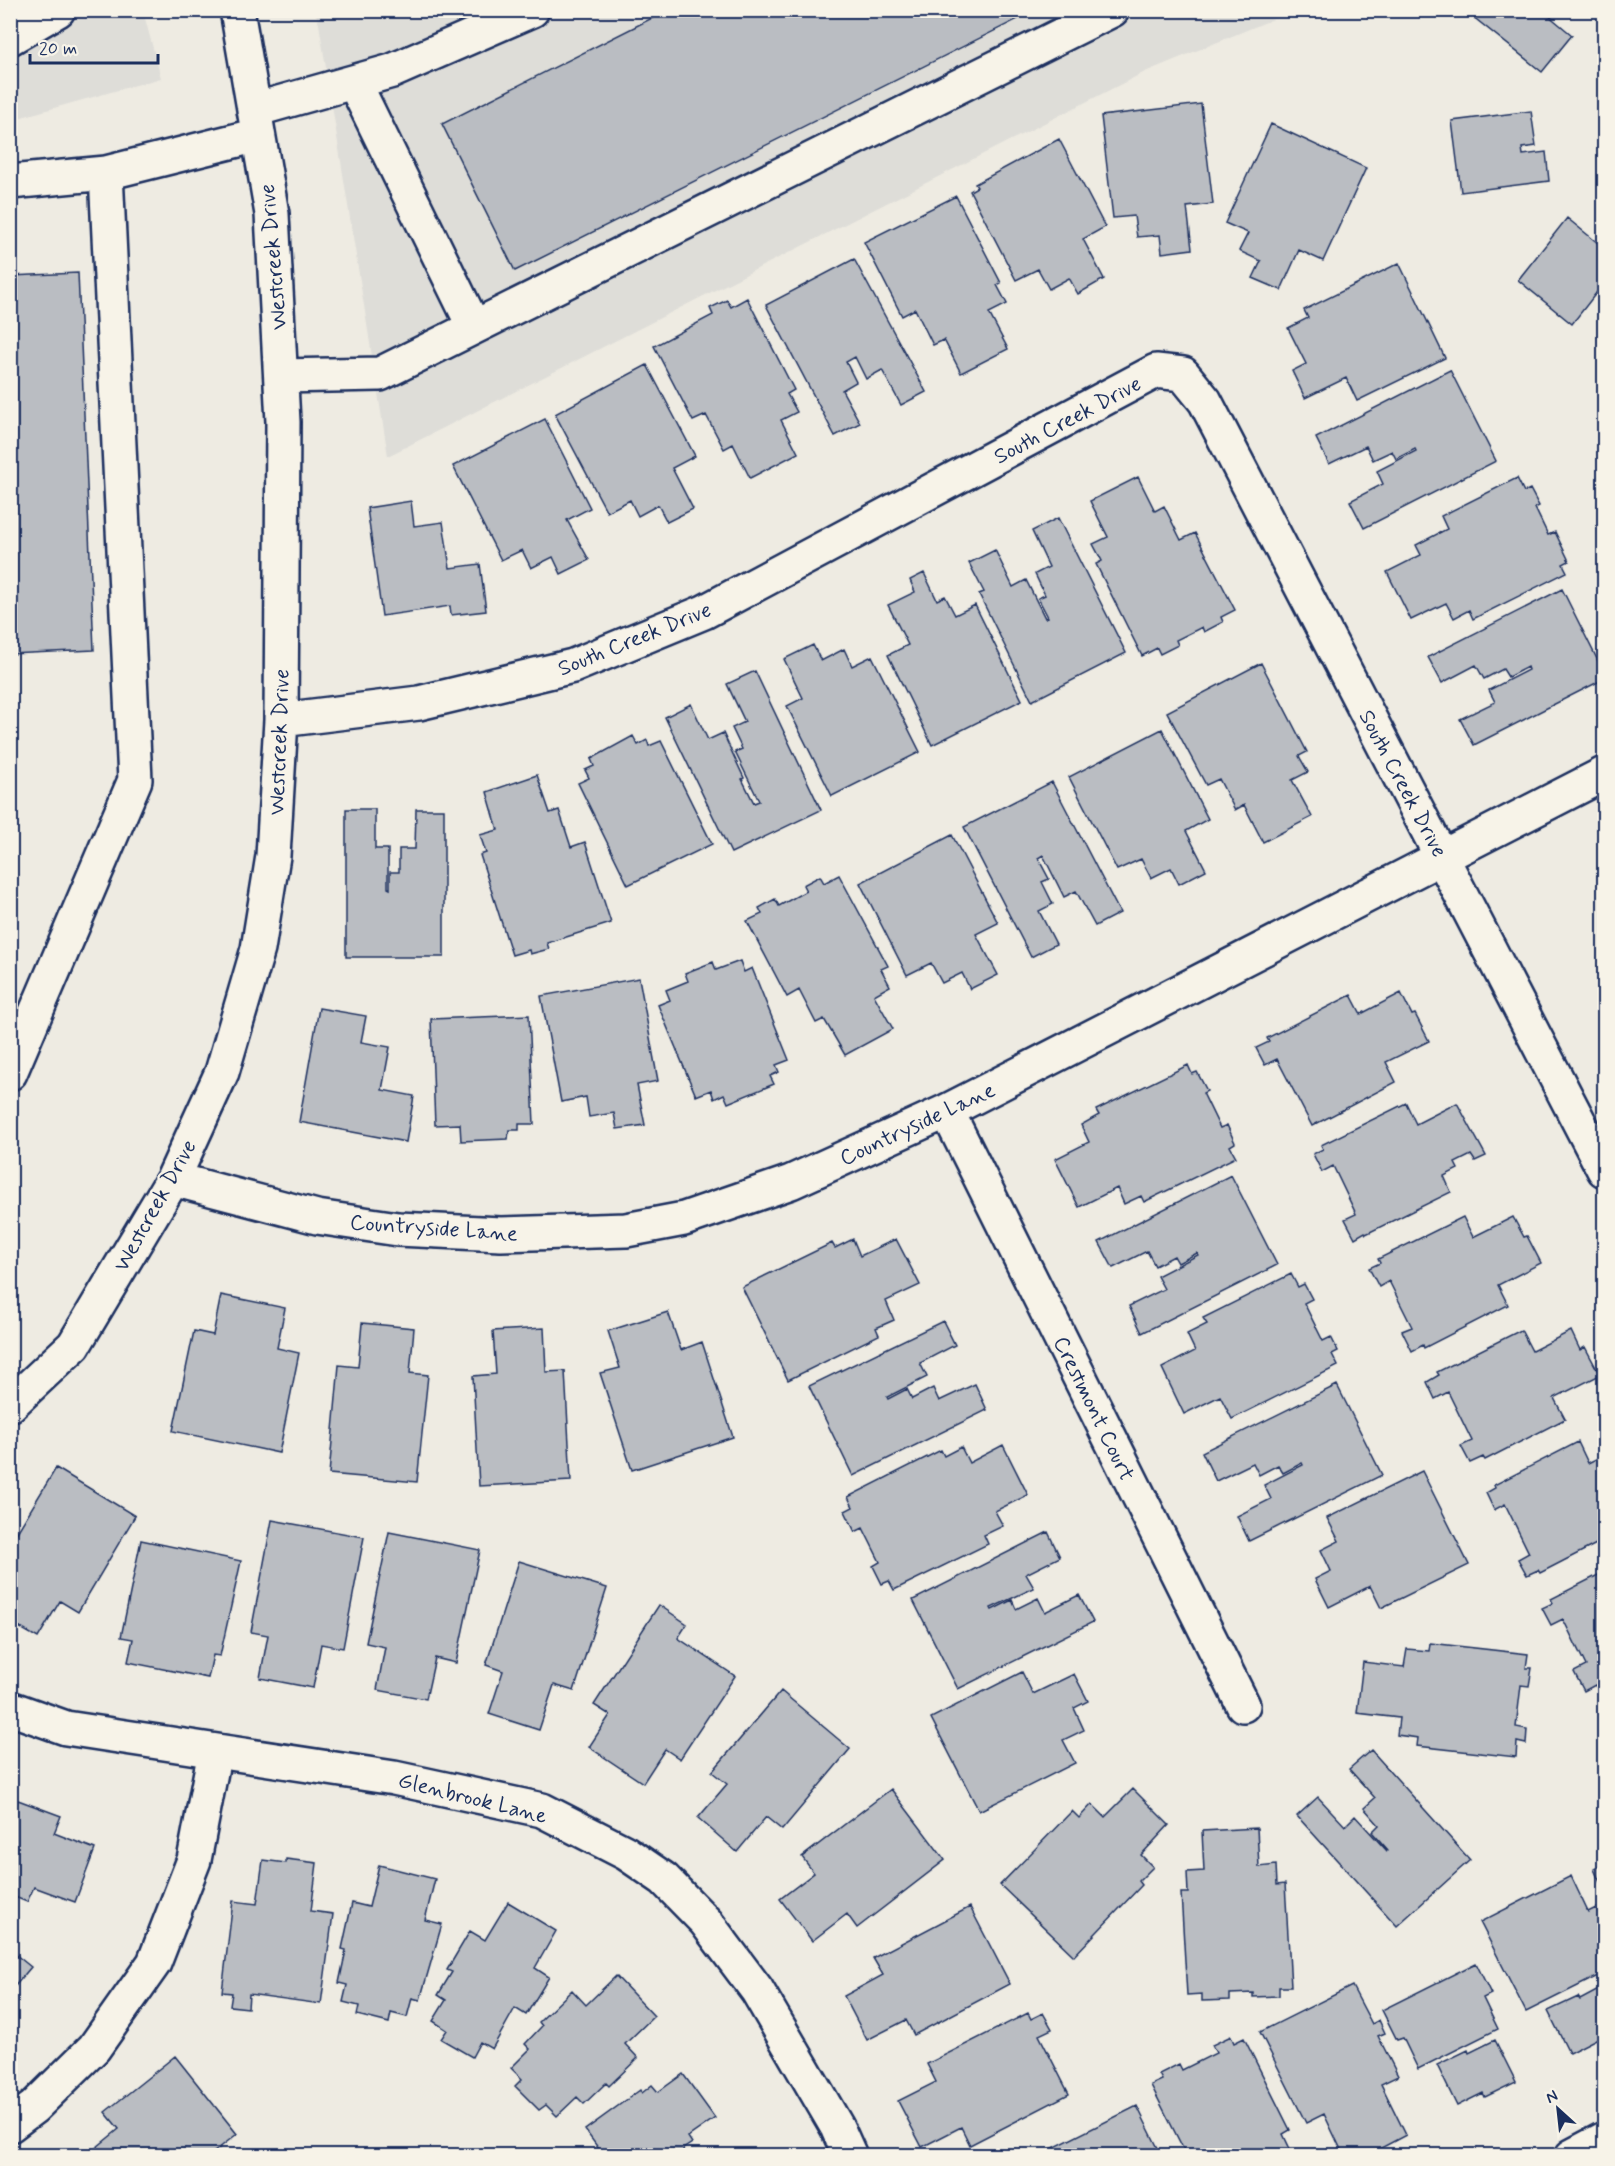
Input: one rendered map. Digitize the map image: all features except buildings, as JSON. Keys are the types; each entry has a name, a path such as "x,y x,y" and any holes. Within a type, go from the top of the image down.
{"street":[{"path":"10,38 58,10"},
{"name":"Westcreek Drive","path":"10,1405 74,1345 173,1179 222,1072 258,949 273,856 281,720 283,422 272,214 237,10"},
{"path":"281,376 380,374 1112,10"},
{"path":"10,182 106,173 256,122 354,82 392,71 513,14"},
{"path":"354,82 474,327"},
{"path":"10,1073 135,780 106,173"},
{"name":"South Creek Drive","path":"281,720 419,703 573,666 704,612 1156,371 1183,374 1205,401 1605,1170"},
{"name":"Countryside Lane","path":"173,1179 317,1217 398,1229 501,1234 626,1230 684,1219 791,1182 947,1111 1605,774"},
{"name":"Crestmont Court","path":"947,1111 1243,1705"},
{"name":"Glenbrook Lane","path":"10,1708 66,1728 394,1778 542,1810 626,1853 664,1879 706,1922 757,1990 837,2127 850,2156"},
{"path":"10,2125 34,2107 94,2048 154,1963 194,1860 215,1751"},
{"path":"1572,2156 1605,2139"}],"shaded area":[{"path":"11,11 143,11 161,78 11,120"},
{"path":"315,11 1293,11 1145,72 388,456 319,24"}]}
